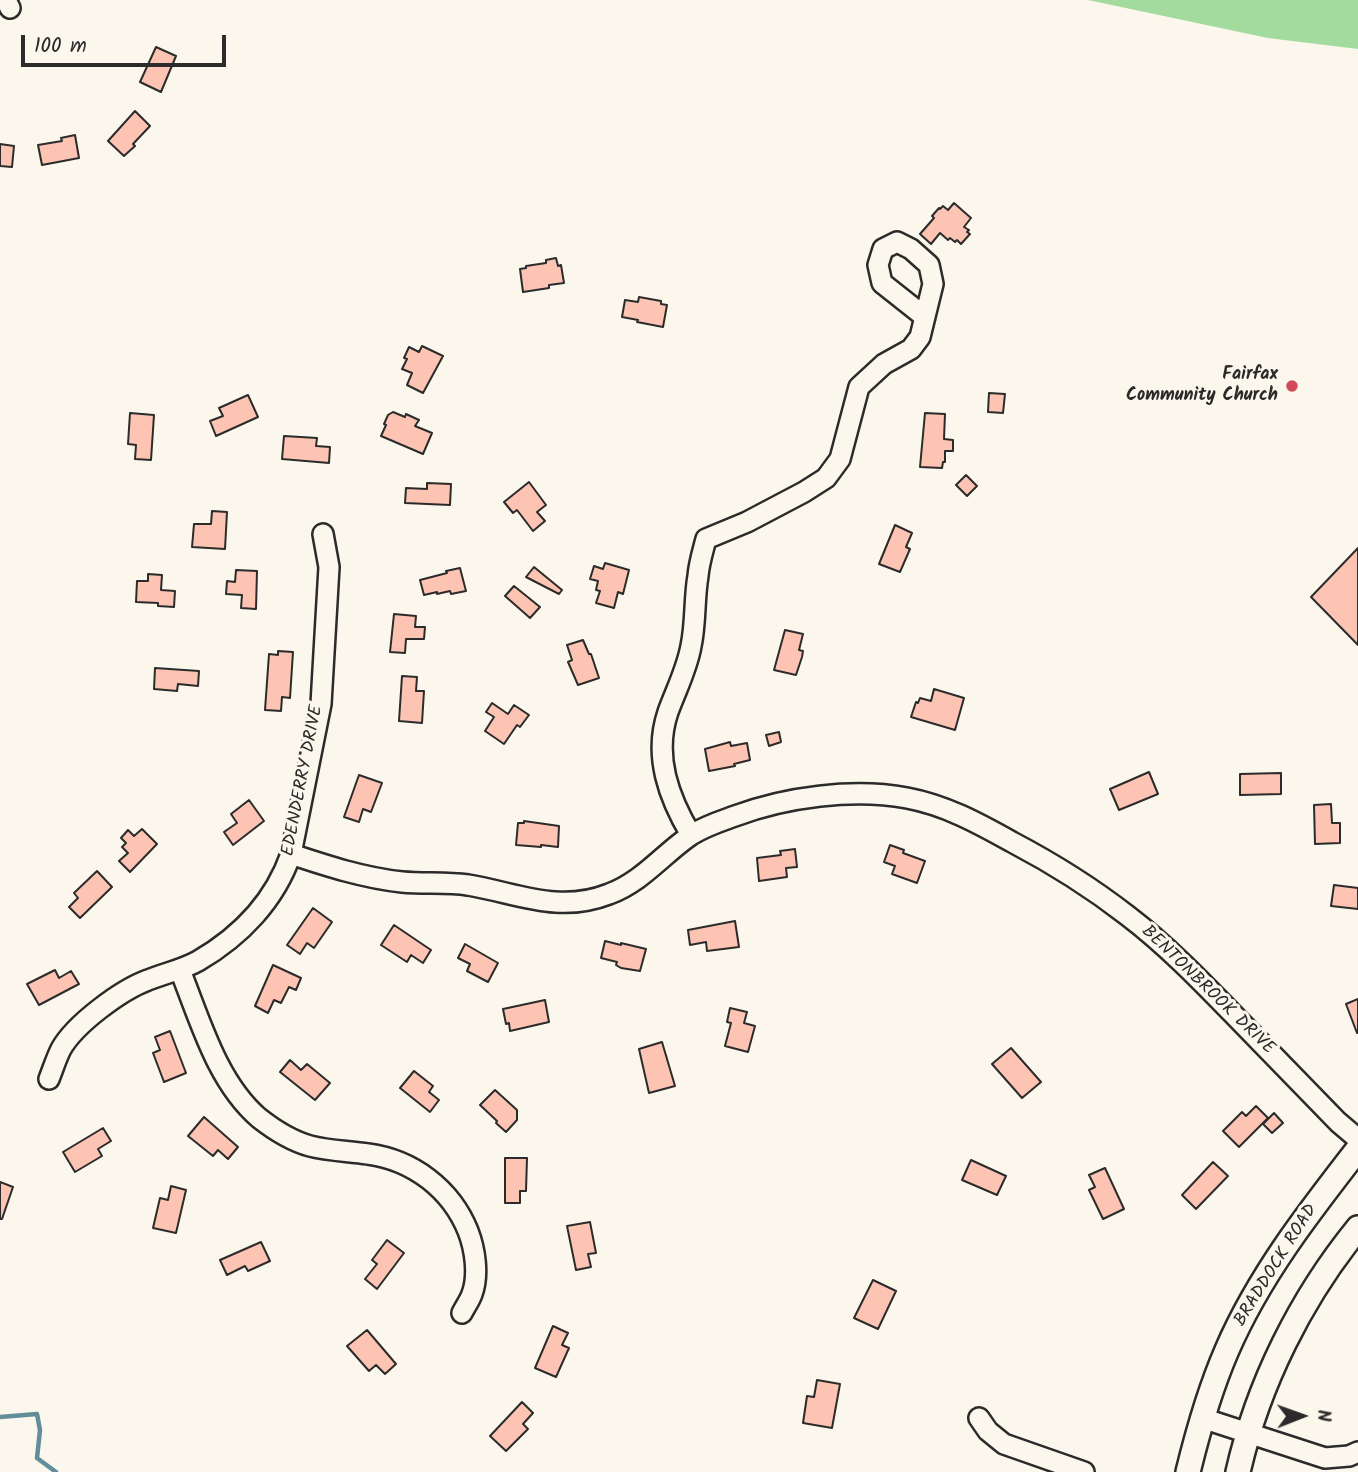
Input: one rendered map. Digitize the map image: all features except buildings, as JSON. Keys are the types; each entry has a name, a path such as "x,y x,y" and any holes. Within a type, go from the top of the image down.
{"main road":[{"name":"BRADDOCK ROAD","path":"1188,1472 1202,1418 1226,1350 1265,1278 1300,1225 1358,1149"},
{"path":"1238,1472 1248,1434 1272,1371 1297,1319 1339,1252 1358,1228"}],"street":[{"path":"691,835 670,796 662,756 663,736 667,715 691,647 697,576 706,539 747,522 826,478 840,459 859,387 884,364 911,349 920,337 925,317"},
{"name":"EDENDERRY DRIVE","path":"49,1079 62,1048 78,1028 104,1005 122,992 147,980 180,970 219,947 256,915 285,871 291,854 321,704 328,567 323,534"},
{"name":"BENTONBROOK DRIVE","path":"291,854 377,879 405,883 466,885 546,902 572,903 607,895 632,884 691,835 738,814 763,807 859,793 884,794 930,803 978,823 1051,863 1131,918 1198,977 1338,1122 1358,1139"},
{"path":"180,970 225,1078 243,1103 261,1119 309,1146 393,1159 421,1173 444,1192 464,1222 472,1244 475,1264 472,1294 462,1313"},
{"path":"979,1418 988,1431 1004,1444 1084,1472"},
{"path":"1202,1418 1325,1458 1349,1456 1358,1452"}],"green space":[{"path":"1088,0 1358,0 1358,49 1268,38"}],"waterway":[{"path":"0,1417 37,1414 40,1430 37,1458 56,1472"}],"place":[{"name":"Fairfax Community Church","path":"1292,386"}]}
